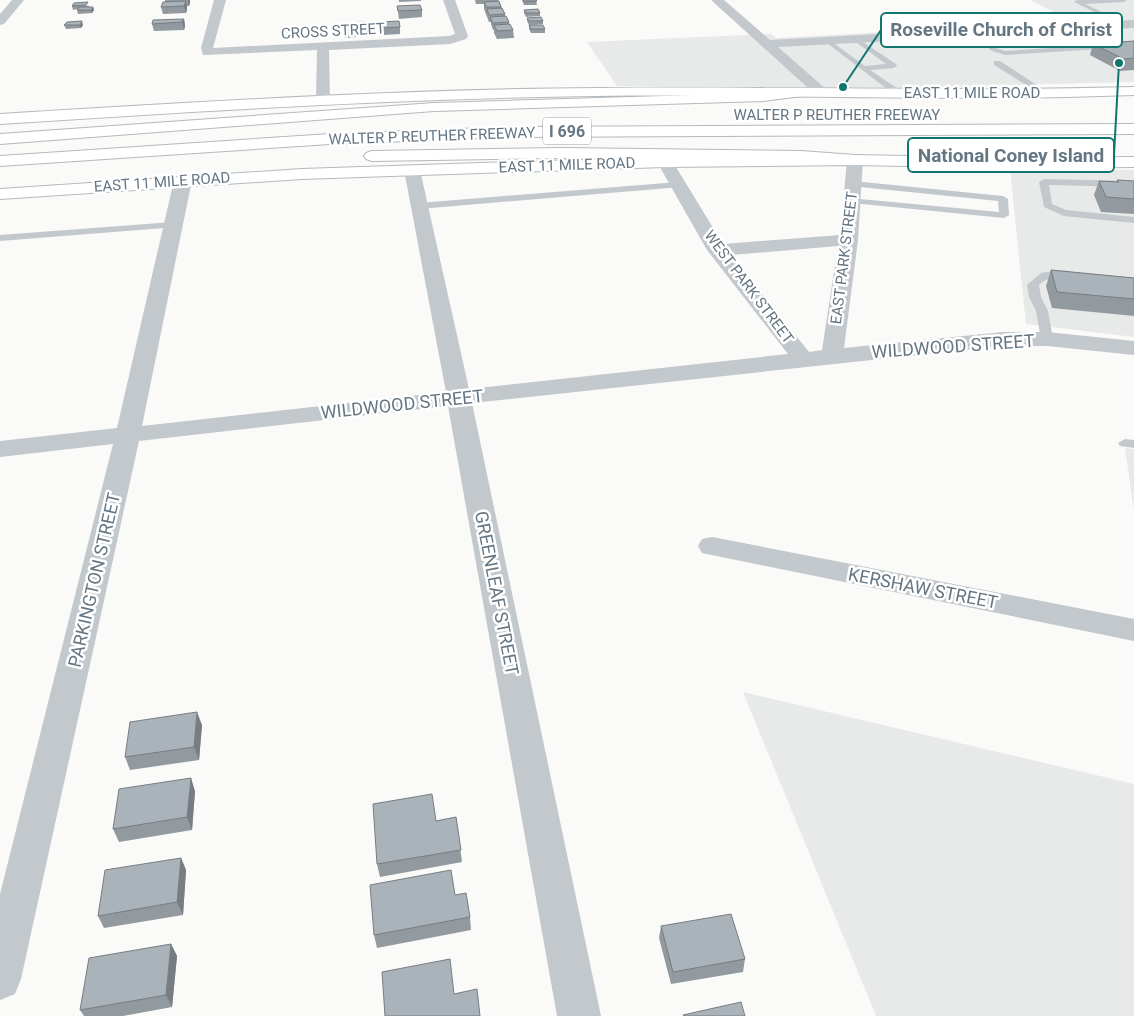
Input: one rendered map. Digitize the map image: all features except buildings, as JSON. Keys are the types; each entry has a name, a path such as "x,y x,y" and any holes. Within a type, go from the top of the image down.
{"main road":[{"name":"EAST 11 MILE ROAD","path":"0,118 323,99 519,93 1045,93 1134,91"},
{"path":"0,140 434,107 764,97 797,93"},
{"path":"1034,115 1107,114"},
{"name":"WALTER P REUTHER FREEWAY","path":"0,146 396,121 628,116"},
{"name":"WALTER P REUTHER FREEWAY","path":"0,161 330,139 510,132 1134,129"},
{"path":"357,156 573,153 801,156 855,160"},
{"path":"0,172 245,160"},
{"name":"EAST 11 MILE ROAD","path":"0,194 183,180 665,162 855,160 1013,163 1134,162"}],"street":[{"path":"0,21 18,0"},
{"name":"CROSS STREET","path":"220,0 207,48 208,52 323,48 442,41 460,38 462,34 449,0"},
{"path":"717,0 822,93"},
{"path":"767,44 1129,24"},
{"path":"323,48 323,99"},
{"name":"EAST PARK STREET","path":"832,356 849,240 855,160"},
{"name":"WEST PARK STREET","path":"665,162 717,250 804,360"},
{"name":"GREENLEAF STREET","path":"412,170 459,398 579,1016"},
{"name":"PARKINGTON STREET","path":"0,979 128,435 183,180"},
{"path":"717,250 849,240"},
{"name":"WILDWOOD STREET","path":"0,449 832,356 1003,339 1047,339 1134,348"},
{"name":"KERSHAW STREET","path":"712,546 1134,630"}],"lane":[{"path":"1124,0 1077,2 1129,24"},
{"path":"1063,28 1100,47"},
{"path":"1083,38 989,46 994,50 1005,52 1134,45"},
{"path":"855,39 893,66 863,68"},
{"path":"826,40 898,93"},
{"path":"1079,54 1134,51"},
{"path":"997,63 1045,93"},
{"path":"1134,184 1044,182 1047,205 1064,213 1134,220"},
{"path":"419,206 678,185"},
{"path":"852,192 1003,199 1004,215 852,192"},
{"path":"0,238 173,225"},
{"path":"1047,339 1042,311 1035,297 1033,285 1038,277 1046,274 1082,276"}],"shaded area":[{"path":"1030,0 1134,0 1134,82 903,88 617,86 587,42 771,34 776,38 1073,22"},
{"path":"1010,170 1134,170 1134,337 1026,324"},
{"path":"1125,448 1134,449 1134,511"},
{"path":"743,692 1134,784 1134,1016 876,1016"}],"place":[{"name":"National Coney Island","path":"1119,63"},
{"name":"Roseville Church of Christ","path":"843,87"}]}
